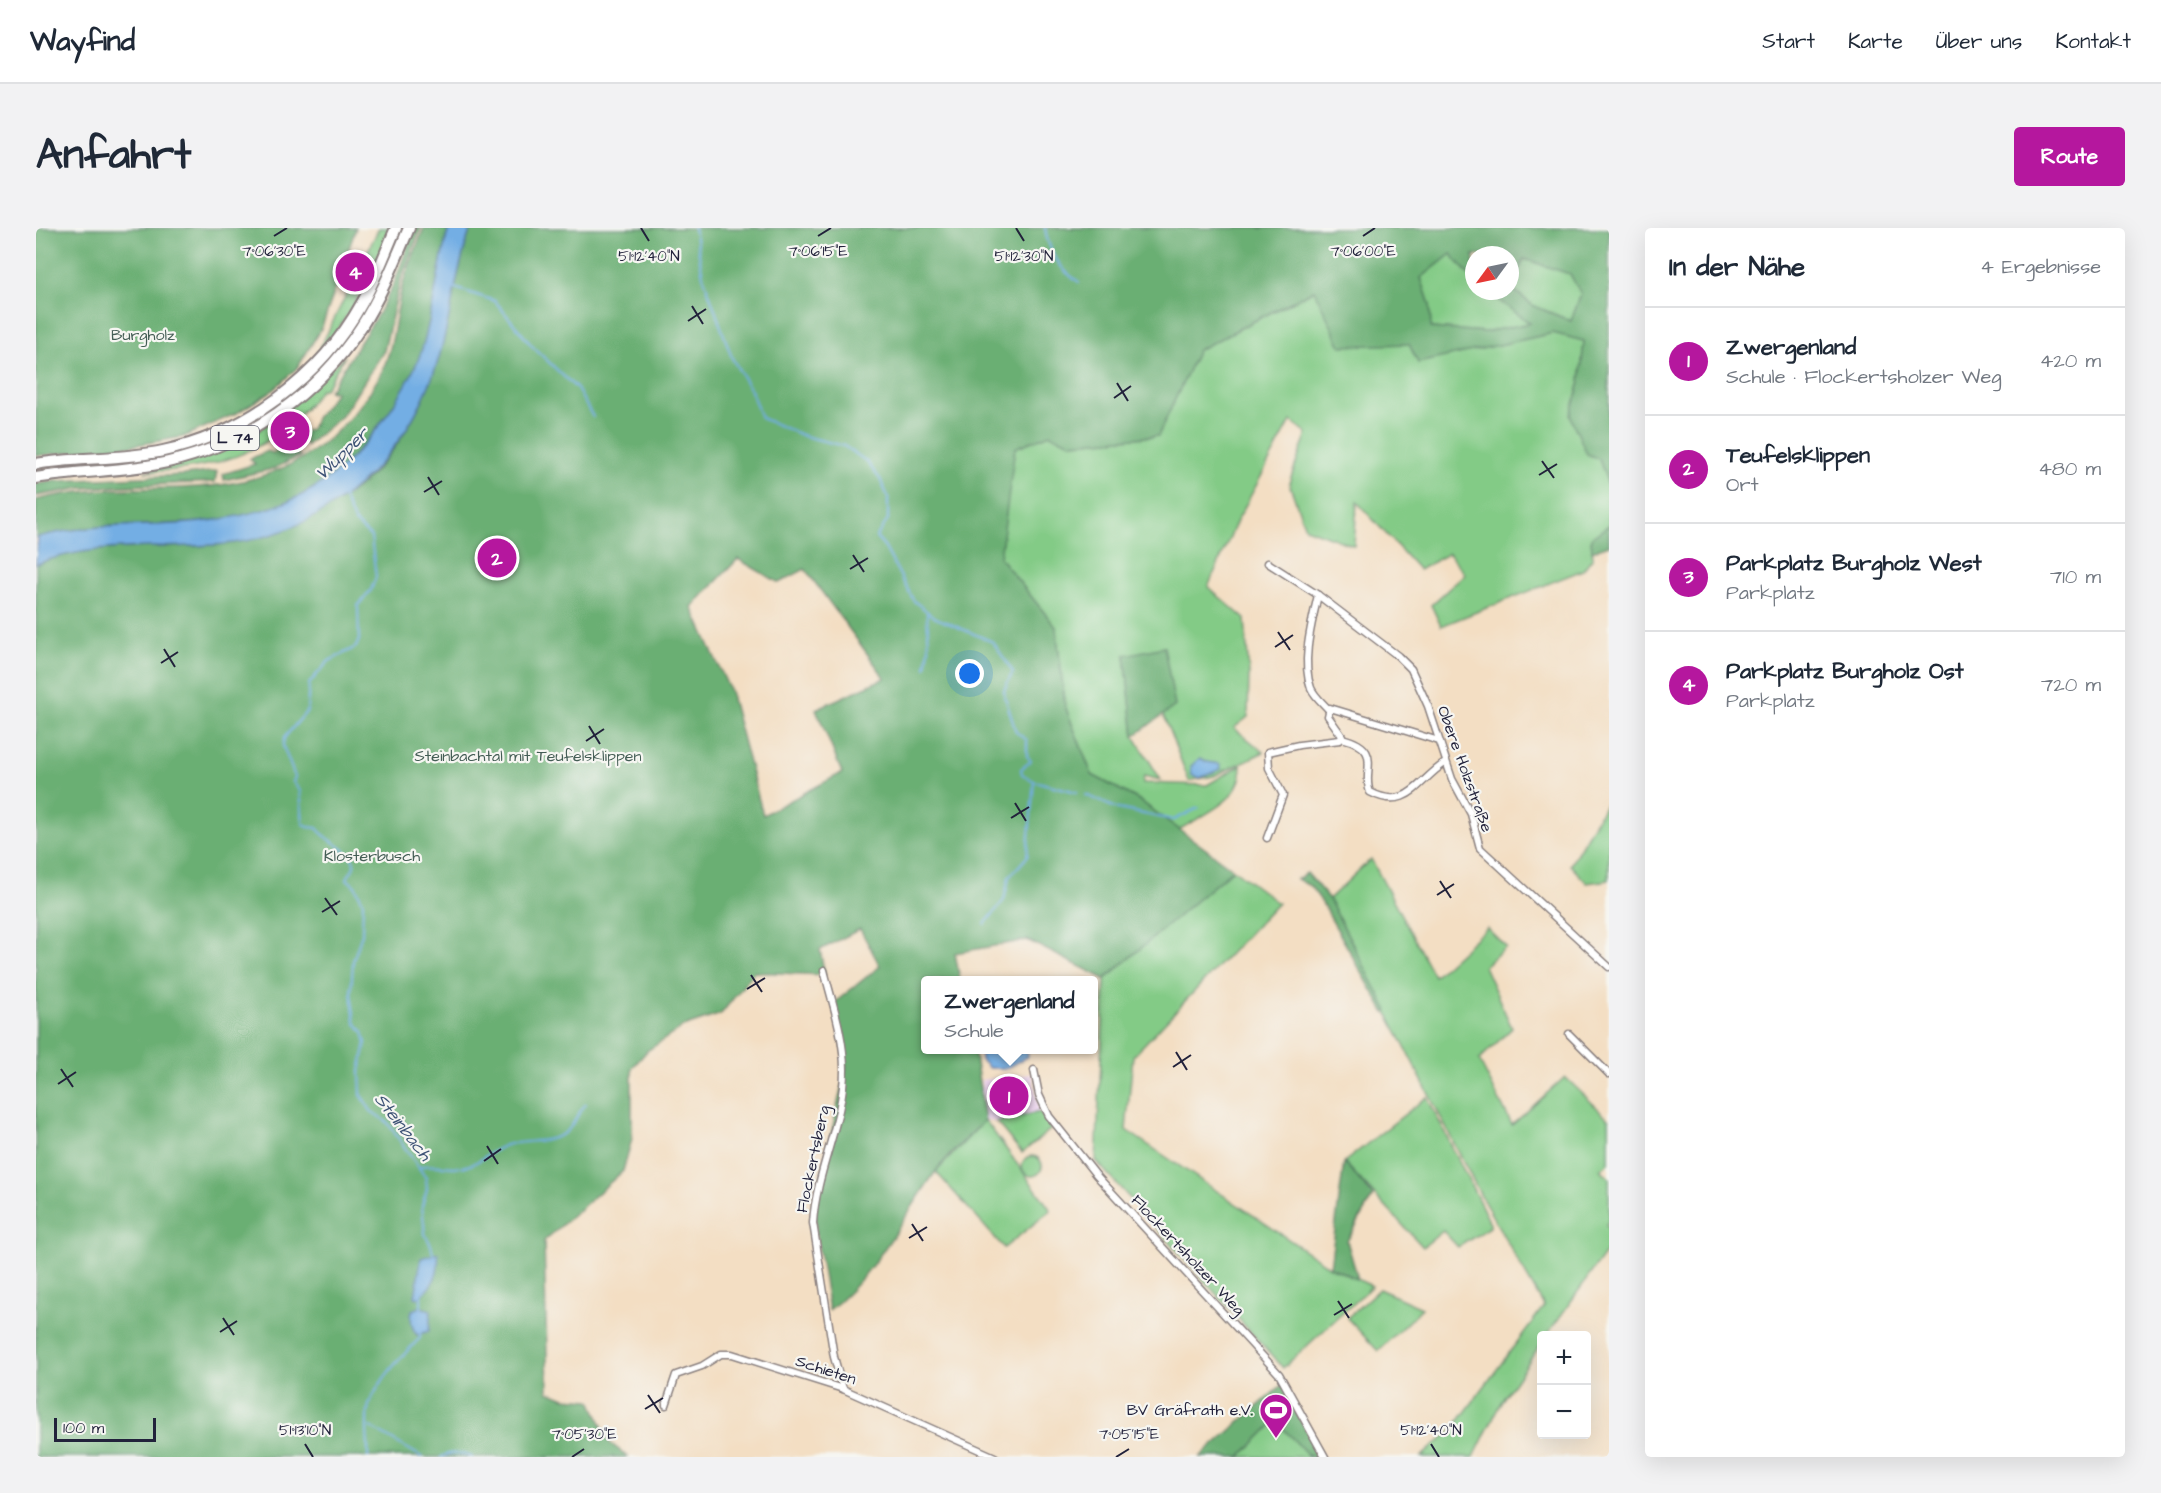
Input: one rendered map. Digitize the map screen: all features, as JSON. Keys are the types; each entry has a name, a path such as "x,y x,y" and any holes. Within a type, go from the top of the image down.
{"highway":[{"name":"L 74","path":"36,464 131,457 163,451 213,436 256,413 305,375 342,334 371,285 396,228"},
{"name":"L 74","path":"36,478 133,468 174,460 217,446 248,432 280,412 325,372 356,334 387,281 409,228"}],"street":[{"name":"Obere Holzstraße","path":"1268,563 1318,595 1398,656 1411,669 1428,706 1445,763 1471,814 1479,843 1485,854 1609,968"},
{"path":"1318,595 1310,645 1310,679 1314,693 1329,710 1329,719 1342,738 1367,755 1370,763 1368,788 1370,792 1378,796 1393,798 1407,796 1445,763"},
{"path":"1329,710 1334,708 1439,741"},
{"path":"1267,838 1283,795 1269,768 1268,752 1299,745 1333,743 1342,738"},
{"name":"Flockertsberg","path":"824,970 842,1048 844,1071 814,1202 813,1223 834,1357 843,1389"},
{"path":"1569,1034 1609,1074"},
{"name":"Flockertsholzer Weg","path":"1034,1070 1039,1095 1048,1116 1096,1175 1279,1374 1325,1457"},
{"name":"Schieten","path":"666,1404 676,1375 725,1354 843,1389 995,1457"}],"shaded area":[{"path":"1032,1074 1040,1112 996,1122 985,1120 981,1080"}],"green space":[{"name":"Burgholz","path":"36,228 356,228 322,327 298,367 272,391 237,413 183,437 130,446 36,456"},
{"path":"379,228 392,228 358,298 313,362"},
{"path":"414,228 421,228 400,282 384,351 342,416 306,446 302,432 311,429 316,418 336,392 329,391 378,314 395,281"},
{"path":"424,228 449,228 421,353 404,390 380,424 362,447 323,482 302,495 255,513 199,522 77,529 36,538 36,500 75,492 189,488 226,484 262,476 297,461 332,436 360,406 382,371 392,339 403,283"},
{"name":"Klosterbusch","path":"471,228 1609,228 1609,487 1599,459 1587,454 1570,416 1580,382 1584,341 1553,333 1418,363 1409,344 1341,346 1314,290 1198,350 1158,436 1071,443 1050,434 1015,448 1000,558 1056,627 1065,706 1092,775 1139,800 1233,869 1105,979 1027,940 955,953 959,976 921,976 921,1054 975,1054 985,1120 939,1167 873,1265 845,1297 829,1310 816,1233 816,1204 846,1066 834,1003 880,966 860,929 820,950 825,975 754,972 721,1014 683,1027 647,1051 632,1068 632,1139 623,1171 544,1241 548,1391 565,1398 591,1400 609,1442 628,1457 36,1457 36,564 81,552 105,549 201,546 246,540 266,535 333,504 364,482 391,453 422,400 442,347","holes":["738,559 779,583 805,569 885,678 816,709 842,773 763,815 730,691 692,607"]},
{"path":"1395,228 1409,344 1418,363 1553,333 1584,341 1580,382 1570,416 1587,454 1599,459 1609,487 1609,525 1591,538 1593,557 1583,570 1441,626 1431,605 1465,574 1449,553 1419,570 1357,502 1354,546 1305,528 1289,483 1307,433 1291,421 1237,521 1208,587 1245,619 1249,674 1248,717 1234,728 1264,752 1214,776 1189,781 1163,715 1175,706 1125,655 1134,736 1161,780 1144,776 1143,783 1207,785 1241,765 1241,777 1237,788 1230,796 1211,811 1179,830 1139,800 1092,775 1065,706 1056,627 1000,558 897,492","holes":["1315,281 1341,346 1315,290 1198,350 1158,436 1072,443 1050,434 1014,448"]},
{"path":"1451,254 1465,270 1465,300 1498,300 1531,324 1485,332 1430,328 1430,305 1421,278"},
{"path":"1524,259 1570,274 1581,294 1571,321 1534,306 1519,294 1519,270"},
{"path":"345,356 325,389 321,389 304,411 285,428 265,442 243,453 197,467 144,472 214,453 258,431"},
{"path":"282,447 292,447 300,456 273,469 224,480 223,474 255,464 250,459 267,451 273,453"},
{"path":"217,471 215,482 82,488 36,496 36,484 56,481 184,475"},
{"path":"1609,525 1609,545 1592,551 1591,538"},
{"path":"1164,647 1175,706 1134,736 1125,655"},
{"path":"1609,798 1609,880 1587,883 1570,865"},
{"path":"1371,859 1434,976 1487,928 1506,947 1484,966 1512,1028 1479,1060 1512,1125 1565,1077 1609,1119 1609,1163 1601,1169 1609,1178 1609,1220 1606,1225 1609,1228 1609,1248 1550,1331 1537,1331 1537,1350 1501,1402 1474,1457 1421,1457 1452,1430 1544,1306 1483,1200 1329,899"},
{"path":"1233,869 1278,903 1133,1056 1126,1130 1330,1267 1372,1286 1283,1368 1096,1161 1105,979"},
{"path":"1307,873 1329,899 1388,1011 1385,1013 1319,898 1310,886 1297,879"},
{"path":"1427,1097 1490,1223 1490,1227 1458,1247 1443,1231 1423,1247 1344,1162"},
{"path":"1040,1112 1051,1129 1022,1153 996,1122"},
{"path":"985,1120 1051,1210 1004,1248 936,1172"},
{"path":"1032,1156 1039,1159 1042,1166 1039,1173 1032,1176 1025,1173 1022,1166 1025,1159"},
{"path":"1344,1162 1373,1196 1347,1241 1358,1279 1330,1267"},
{"path":"1379,1289 1422,1308 1378,1351 1347,1318"},
{"path":"1282,1385 1321,1457 1310,1457 1276,1421 1240,1457 1200,1457"},
{"name":"BV Gräfrath e.V.","path":"1276,1420 1310,1457 1240,1457"}],"water":[{"path":"449,228 471,228 437,364 423,399 405,431 383,461 357,486 328,508 297,525 262,537 201,546 105,549 59,557 36,564 38,537 99,527 180,524 230,518 281,504 324,482 343,466 381,423 413,371 425,337"},
{"path":"1200,758 1207,762 1220,764 1221,769 1200,778 1192,776 1191,766"},
{"path":"980,1054 1028,1054 1028,1056 1007,1068 989,1068 981,1060"},
{"path":"438,1253 437,1273 432,1284 418,1298 415,1297 421,1258"},
{"path":"420,1307 431,1310 429,1331 417,1335 412,1326 411,1314 412,1310"}],"waterway":[{"path":"694,228 703,276 732,358 751,391 761,418 804,436 844,446 866,461 880,479 888,497 888,520 876,537 885,548 914,601 934,617 993,642 1013,672 1004,690 1005,697 1016,732 1027,740 1027,756 1031,761 1021,769 1022,774 1034,781 1027,857 1009,877 1004,900 985,924"},
{"path":"1045,228 1049,244 1060,265 1079,282"},
{"path":"452,287 495,301 532,346 577,389 593,417"},
{"name":"Steinbach","path":"343,496 354,521 371,537 376,577 371,590 358,606 359,640 356,647 329,661 309,684 307,711 284,738 283,746 295,777 293,782 300,791 303,823 308,827 317,828 350,855 353,861 354,866 347,879 355,886 363,902 362,934 353,961 351,993 355,1022 363,1032 366,1043 360,1071 361,1095 371,1111 387,1122 426,1178 427,1189 422,1206 425,1234 433,1254"},
{"path":"926,667 929,649 927,613"},
{"path":"1034,781 1077,792"},
{"path":"1086,795 1118,809 1174,820 1198,808"},
{"path":"420,1167 433,1165 464,1167 506,1145 547,1140 562,1135 573,1124 586,1104"},
{"name":"Steinbach","path":"421,1294 421,1309"},
{"name":"Steinbach","path":"368,1457 369,1405 385,1377 420,1338 420,1333"},
{"path":"370,1427 422,1457"},
{"path":"441,1457 456,1453 472,1457"}],"place":[{"name":"Parkplatz Burgholz Ost","path":"355,272"},
{"name":"Parkplatz Burgholz West","path":"290,431"},
{"name":"Teufelsklippen","path":"497,558"},
{"name":"Zwergenland","path":"1009,1096"},
{"name":"BV Gräfrath e.V.","path":"1276,1439"}],"water label":[{"name":"Wupper","path":"342,454"}],"park label":[{"name":"Steinbachtal mit Teufelsklippen","path":"528,756"}]}
